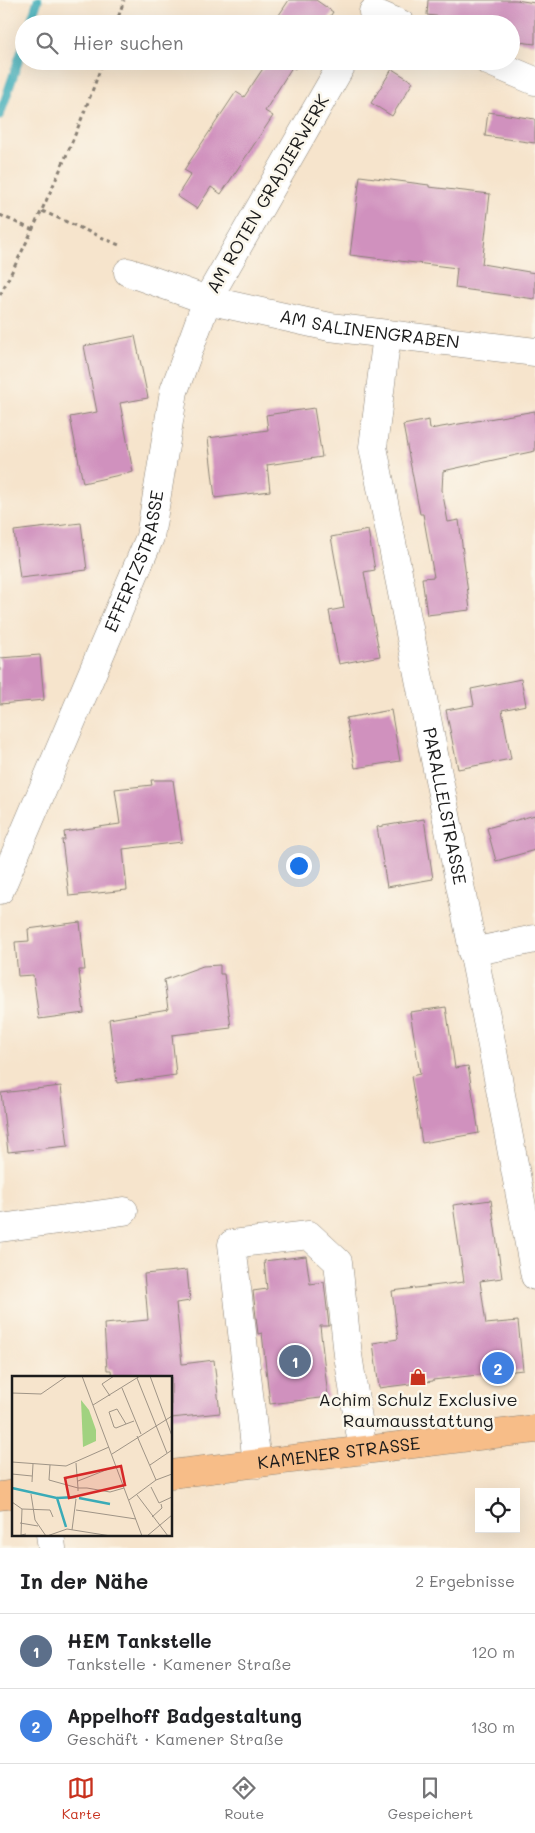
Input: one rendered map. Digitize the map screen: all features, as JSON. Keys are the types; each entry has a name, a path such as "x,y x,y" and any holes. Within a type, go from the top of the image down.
{"main road":[{"name":"KAMENER STRASSE","path":"172,1474 535,1429"}],"street":[{"name":"AM ROTEN GRADIERWERK","path":"207,300 339,70"},
{"path":"508,70 535,82"},
{"path":"128,272 207,300"},
{"name":"AM SALINENGRABEN","path":"207,300 330,327 535,352"},
{"name":"EFFERTZSTRASSE","path":"0,890 150,537 174,391 207,300"},
{"name":"PARALLELSTRASSE","path":"387,335 373,447 535,1276"},
{"path":"472,952 535,940"},
{"path":"0,1228 124,1211"},
{"path":"257,1464 232,1244 309,1235 338,1262 348,1355 363,1451"}],"path":[{"path":"119,15 124,0"},
{"path":"0,295 33,230 90,100 100,70"},
{"path":"0,215 33,230"}],"building":[{"path":"289,0 316,0 333,12 331,15 279,15"},
{"path":"428,0 516,0 535,3 535,44 520,42 520,15 427,15"},
{"path":"262,70 290,70 265,111 273,116 221,194 211,187 197,209 177,196 191,174 184,170 236,92 244,97"},
{"path":"391,70 413,82 392,116 371,103"},
{"path":"488,112 535,119 535,143 485,136"},
{"path":"360,176 490,194 482,264 535,273 535,299 455,288 457,268 350,255"},
{"path":"135,336 148,398 120,403 133,472 83,483 70,417 97,412 84,346"},
{"path":"314,408 322,457 267,465 270,491 215,498 208,438 268,430 266,415"},
{"path":"535,411 535,451 443,471 442,490 448,522 459,520 470,610 427,615 422,578 434,577 423,514 420,514 403,425 429,420 430,429"},
{"path":"81,523 87,570 20,578 14,531"},
{"path":"368,530 375,570 364,572 380,656 339,664 329,611 344,608 331,537"},
{"path":"40,655 44,700 0,704 0,658"},
{"path":"521,679 526,705 502,710 511,759 458,769 446,710 474,705 471,689"},
{"path":"391,710 400,761 355,768 346,718"},
{"path":"151,780 173,780 182,842 123,849 127,890 69,896 62,840 65,840 64,832 120,824 115,789 152,785"},
{"path":"535,815 535,850 496,861 487,828"},
{"path":"424,819 433,879 387,887 377,827"},
{"path":"80,922 85,970 79,970 84,1013 39,1019 33,975 18,976 15,942 29,941 28,929"},
{"path":"220,965 220,974 224,974 231,1028 172,1035 176,1075 117,1083 109,1019 168,1009 164,980 203,966"},
{"path":"446,1007 455,1068 468,1066 479,1133 422,1143 411,1076 420,1074 410,1012"},
{"path":"61,1086 68,1146 8,1152 1,1093"},
{"path":"491,1200 502,1278 480,1281 486,1324 518,1321 523,1370 379,1388 373,1343 398,1339 392,1291 464,1282 453,1205"},
{"path":"306,1256 310,1284 324,1282 329,1326 320,1326 328,1397 270,1404 262,1333 258,1334 253,1291 267,1289 264,1261"},
{"path":"187,1270 190,1301 176,1303 182,1364 214,1360 220,1413 172,1418 172,1376 112,1376 111,1370 107,1370 104,1324 148,1320 144,1274"}],"waterway":[{"path":"33,15 38,0"},
{"path":"0,115 15,70"}],"place":[{"name":"HEM Tankstelle","path":"295,1361"},
{"name":"Appelhoff Badgestaltung","path":"498,1368"},
{"name":"Achim Schulz Exclusive Raumausstattung","path":"418,1377"}]}
